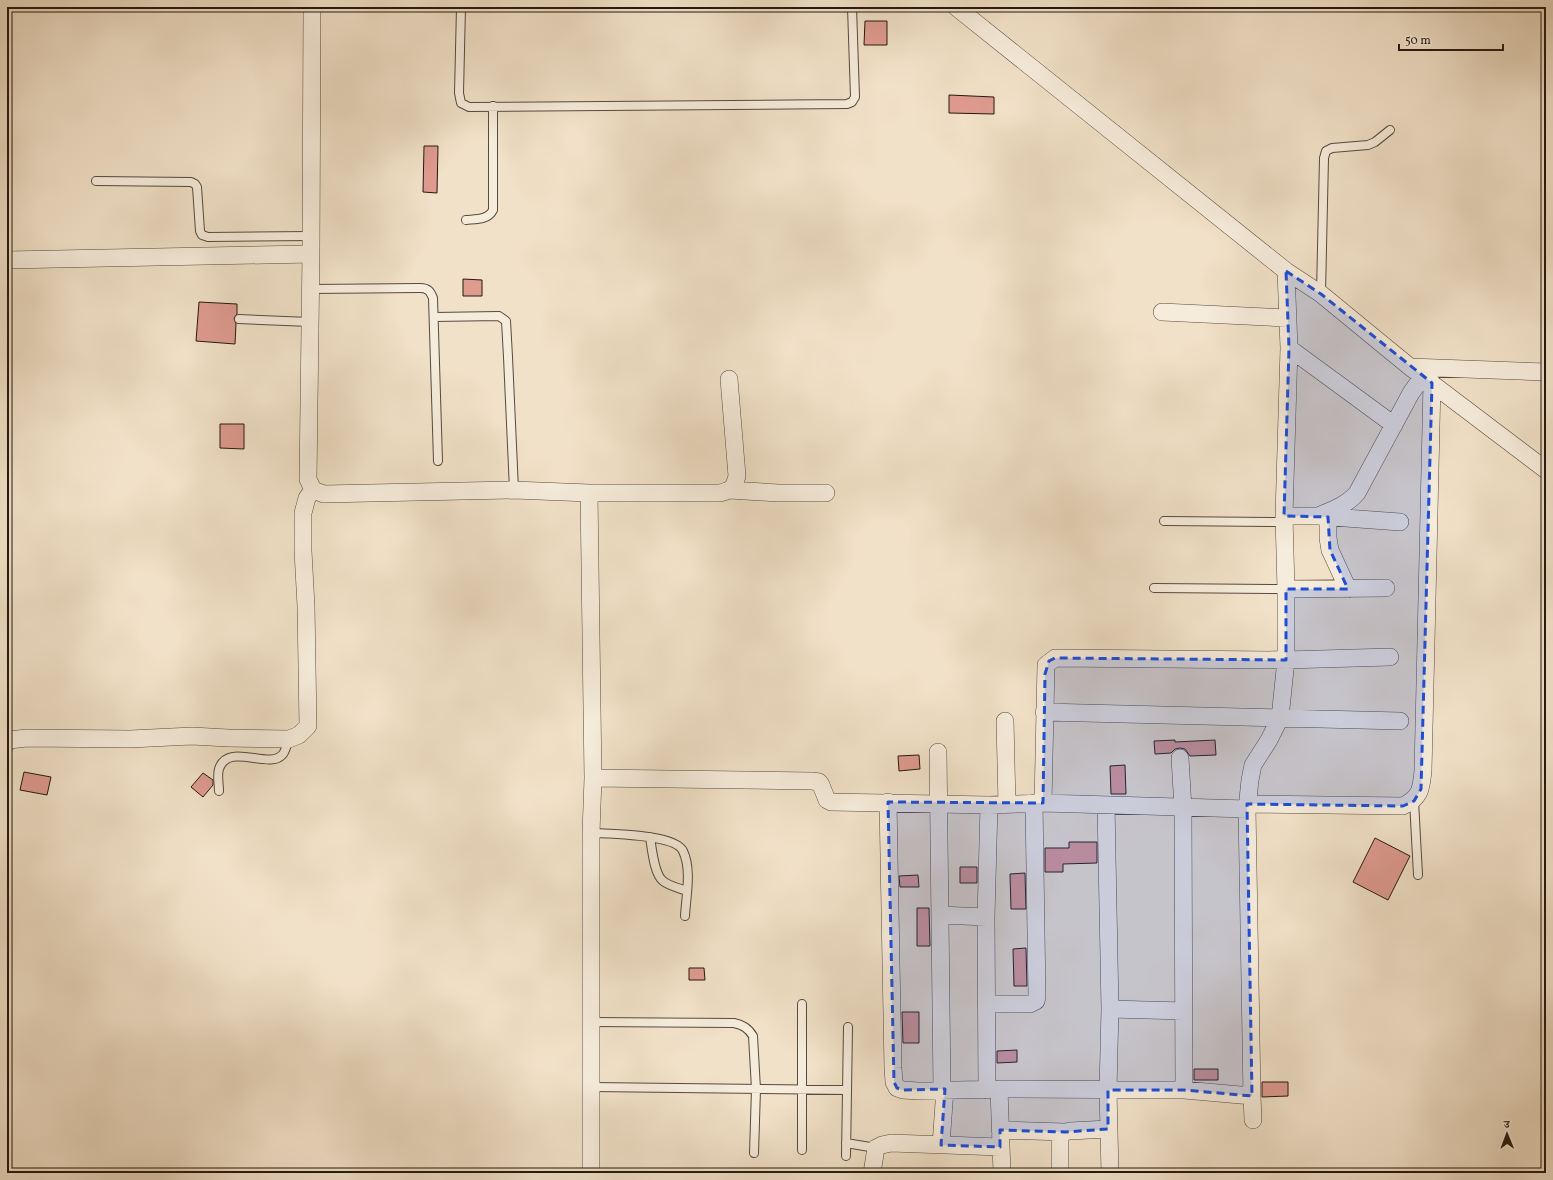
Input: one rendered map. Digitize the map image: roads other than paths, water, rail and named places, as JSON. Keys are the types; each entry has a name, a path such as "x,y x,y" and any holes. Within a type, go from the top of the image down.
{"street":[{"path":"312,7 311,289 308,479 313,490 324,494 514,490 589,493 720,493 730,490 778,493 826,493"},
{"path":"956,7 971,13 1286,271 1321,294 1422,375 1546,470"},
{"path":"7,260 311,254"},
{"path":"1253,1120 1247,807 1253,766 1270,740 1280,718 1286,660 1284,519 1289,348 1286,271"},
{"path":"1162,312 1288,318"},
{"path":"1289,348 1394,426"},
{"path":"1422,375 1546,372"},
{"path":"1323,517 1351,500 1357,493 1422,375"},
{"path":"593,778 812,781 819,782 821,784 827,800 831,802 888,802 939,805 1007,805 1039,803 1183,808 1403,806 1414,801 1421,789 1423,771 1422,375"},
{"path":"729,380 737,476 735,484 730,490"},
{"path":"7,743 9,740 27,738 130,739 192,736 289,739 300,735 308,726 303,513 306,498 313,490"},
{"path":"589,493 593,778 591,833 591,1173"},
{"path":"1284,519 1323,517 1400,522"},
{"path":"1323,517 1330,550 1348,589"},
{"path":"1286,590 1386,588"},
{"path":"986,1004 1030,1004 1036,1001 1037,997 1039,803 1046,665 1055,658 1286,660 1390,658"},
{"path":"1044,712 1400,721"},
{"path":"1005,721 1007,805"},
{"path":"938,752 943,1089 942,1145"},
{"path":"1180,758 1183,808 1184,1090"},
{"path":"888,802 893,1068 894,1082 897,1088 903,1090 1184,1090 1252,1096"},
{"path":"989,805 986,917 986,1004 993,1089 1000,1130 1002,1173"},
{"path":"1106,806 1110,1009 1108,1090 1110,1173"},
{"path":"940,915 986,917"},
{"path":"1110,1009 1184,1011"},
{"path":"1000,1130 1065,1132 1108,1129"},
{"path":"1060,1173 1060,1137 1065,1132"},
{"path":"872,1173 876,1148 891,1143 1000,1147"}],"lane":[{"path":"461,7 459,98 461,103 469,107 847,104 852,102 855,97 852,7"},
{"path":"466,220 484,218 491,214 493,210 493,106"},
{"path":"1321,294 1324,158 1326,151 1332,148 1368,145 1375,142 1390,130"},
{"path":"96,181 191,182 195,184 197,187 200,231 202,235 208,238 311,236"},
{"path":"311,289 426,288 429,290 433,298 438,460"},
{"path":"434,317 499,316 506,321 514,490"},
{"path":"239,319 310,322"},
{"path":"1164,521 1284,519"},
{"path":"1154,588 1286,590"},
{"path":"220,791 218,770 221,764 228,758 245,756 268,760 277,758 283,754 289,739"},
{"path":"1414,801 1418,875"},
{"path":"591,833 650,837 674,842 683,849 687,863 685,916"},
{"path":"650,837 655,864 662,880 667,884 687,891"},
{"path":"802,1004 802,1150"},
{"path":"592,1022 734,1023 749,1029 753,1036 756,1089 754,1153"},
{"path":"846,1156 848,1027"},
{"path":"591,1087 847,1090"},
{"path":"846,1143 876,1148"}]}
